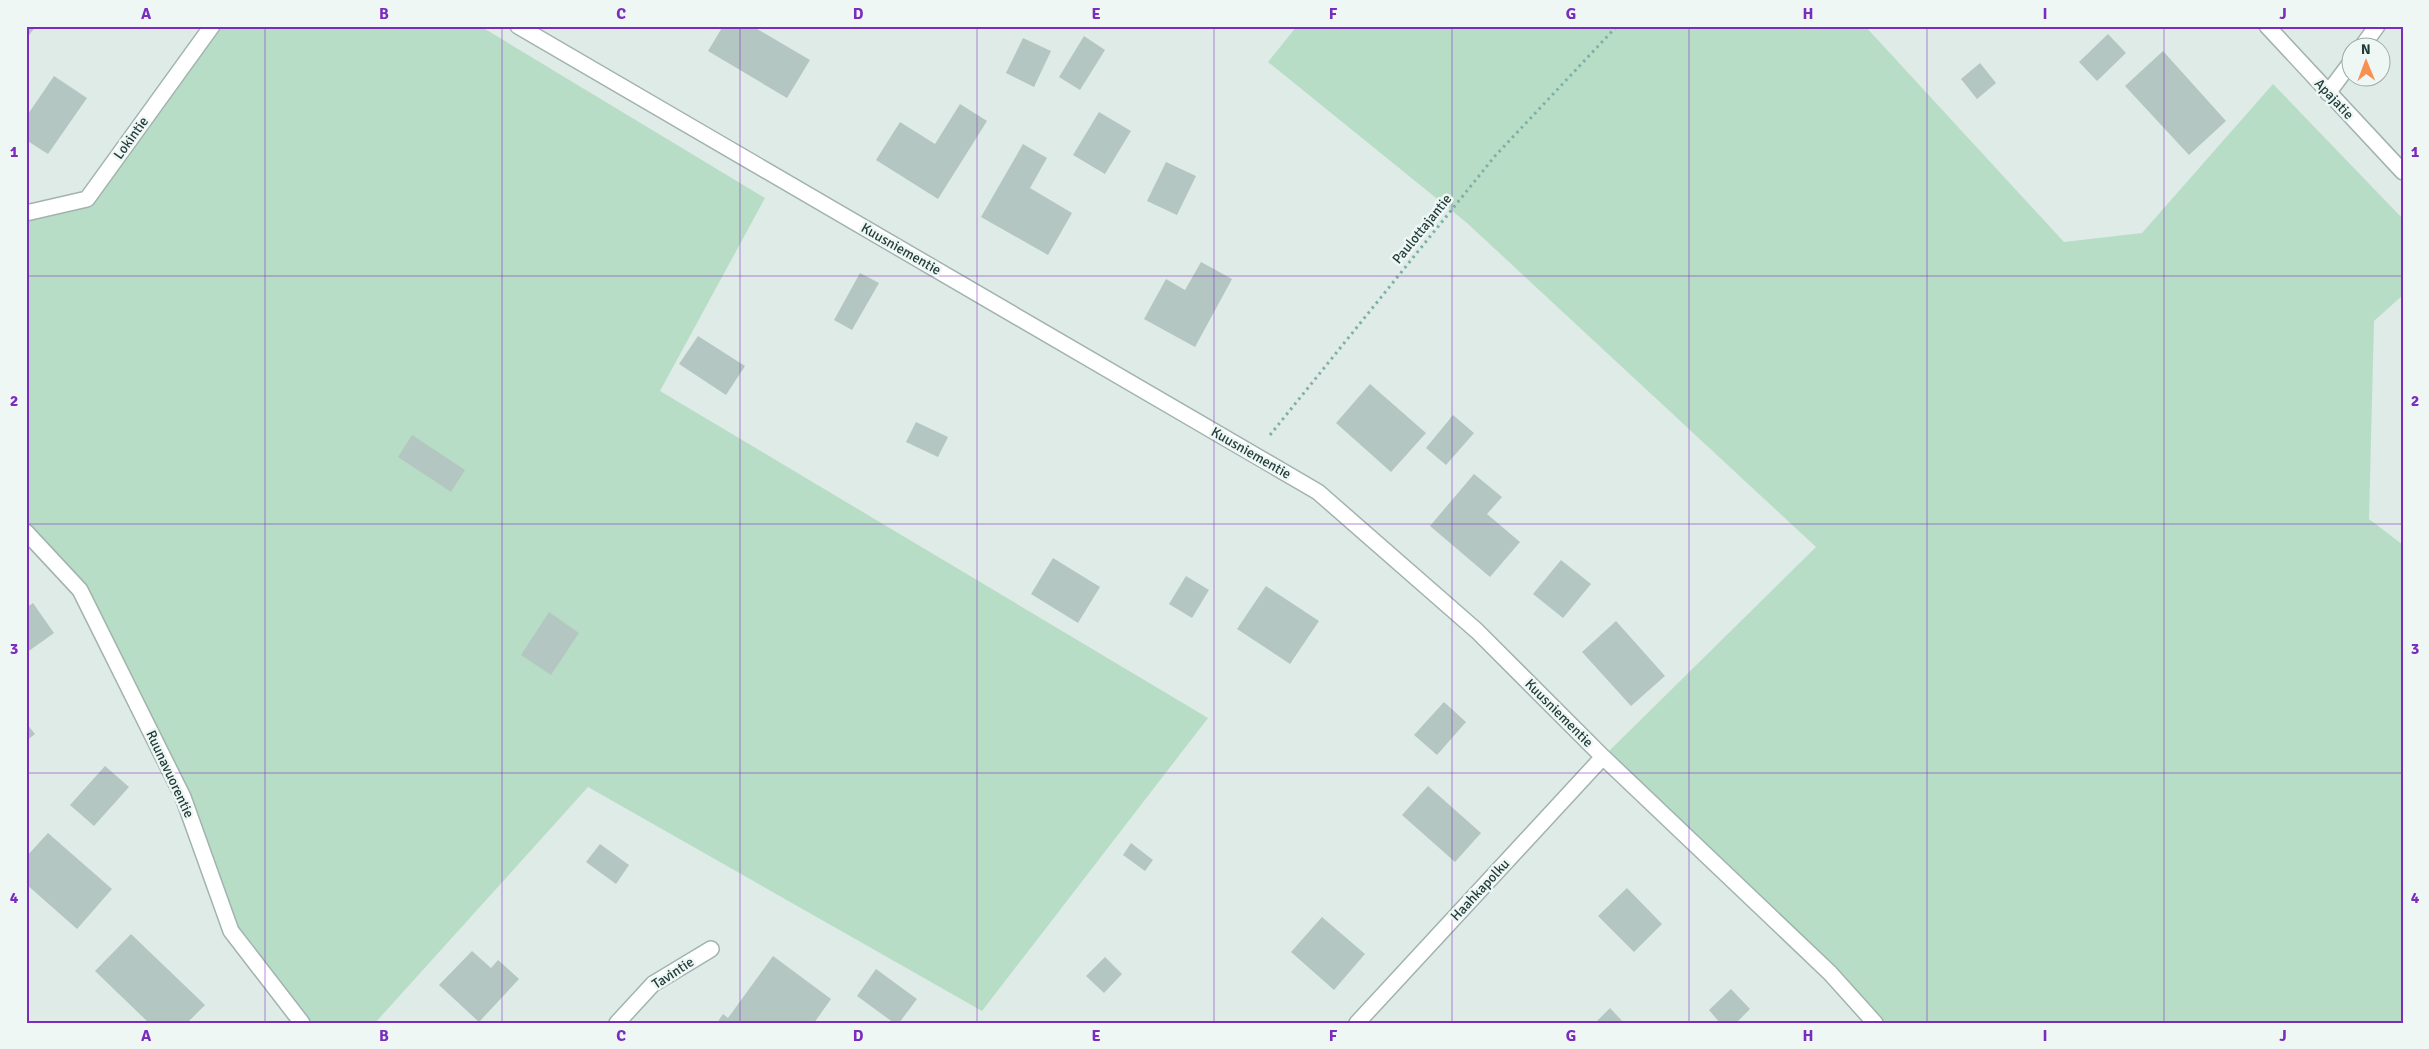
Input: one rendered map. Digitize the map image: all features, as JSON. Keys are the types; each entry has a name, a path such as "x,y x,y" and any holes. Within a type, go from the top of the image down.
{"street":[{"name":"Lokintie","path":"26,213 87,200 212,26"},
{"name":"Kuusniementie","path":"518,26 1325,498 1477,632 1603,757 1830,973 1876,1023"},
{"name":"Apajatie","path":"2267,26 2403,172"},
{"path":"2368,38 2377,26"},
{"path":"2328,93 2342,74"},
{"name":"Ruunavuorentie","path":"26,532 80,590 183,797 231,931 302,1023"},
{"name":"Haahkapolku","path":"1357,1023 1603,757"},
{"name":"Tavintie","path":"617,1023 653,984 711,949"}],"path":[{"name":"Paulottajantie","path":"1254,455 1495,156 1617,26"}],"green space":[{"path":"221,26 480,26 765,198 660,391 1208,718 982,1011 588,787 375,1023 302,1023 231,931 183,797 80,590 26,532 26,213 87,199"},
{"path":"1297,26 1865,26 2064,242 2142,233 2273,84 2403,219 2403,295 2374,321 2369,519 2403,545 2403,1023 1875,1023 1603,757 1816,547 1467,223 1268,62"}],"building":[{"path":"26,26 36,26 26,39"},
{"path":"723,26 752,26 810,60 787,98 708,51"},
{"path":"2108,34 2126,53 2097,81 2079,62"},
{"path":"1084,36 1105,50 1080,90 1059,77"},
{"path":"1023,38 1051,51 1034,87 1006,73"},
{"path":"2163,51 2226,121 2189,155 2125,86"},
{"path":"1980,63 1996,83 1977,99 1961,79"},
{"path":"54,76 87,98 48,154 26,140 26,117"},
{"path":"960,104 987,121 938,199 876,160 900,122 935,144"},
{"path":"1099,112 1131,131 1105,174 1073,155"},
{"path":"1023,144 1047,158 1030,188 1072,213 1048,255 981,217"},
{"path":"1166,162 1196,176 1177,215 1147,201"},
{"path":"1201,262 1232,279 1195,347 1144,319 1166,279 1185,290"},
{"path":"860,273 879,283 852,330 834,320"},
{"path":"698,336 745,366 726,395 679,364"},
{"path":"1370,384 1426,433 1391,472 1336,423"},
{"path":"1453,415 1474,433 1446,465 1426,448"},
{"path":"916,422 948,437 938,457 906,442"},
{"path":"412,435 465,470 451,492 398,457"},
{"path":"1474,474 1502,497 1487,514 1520,542 1490,577 1430,526"},
{"path":"1053,558 1100,587 1078,623 1031,594"},
{"path":"1561,560 1591,584 1563,618 1533,594"},
{"path":"1186,576 1209,590 1192,618 1169,604"},
{"path":"1266,586 1319,621 1290,664 1237,629"},
{"path":"33,603 54,633 26,653 26,608"},
{"path":"549,612 579,633 551,675 521,655"},
{"path":"1616,621 1665,676 1631,706 1582,652"},
{"path":"1444,702 1466,722 1437,755 1414,735"},
{"path":"26,723 35,734 26,741"},
{"path":"105,766 129,787 94,826 70,805"},
{"path":"1428,786 1481,833 1455,862 1402,815"},
{"path":"48,833 112,889 77,929 26,884 26,857"},
{"path":"1131,843 1153,860 1145,871 1123,855"},
{"path":"600,844 629,865 616,884 586,862"},
{"path":"1627,888 1662,924 1634,952 1598,916"},
{"path":"1322,917 1365,954 1334,990 1291,952"},
{"path":"131,934 205,1005 187,1023 149,1023 95,971"},
{"path":"472,951 491,968 498,960 519,979 479,1022 439,985"},
{"path":"773,956 831,999 814,1023 717,1023 723,1014 728,1018"},
{"path":"1105,957 1122,974 1104,993 1086,976"},
{"path":"876,969 917,999 899,1023 894,1023 857,996"},
{"path":"1731,989 1750,1009 1736,1023 1720,1023 1709,1010"},
{"path":"1610,1008 1624,1023 1595,1023"}]}
